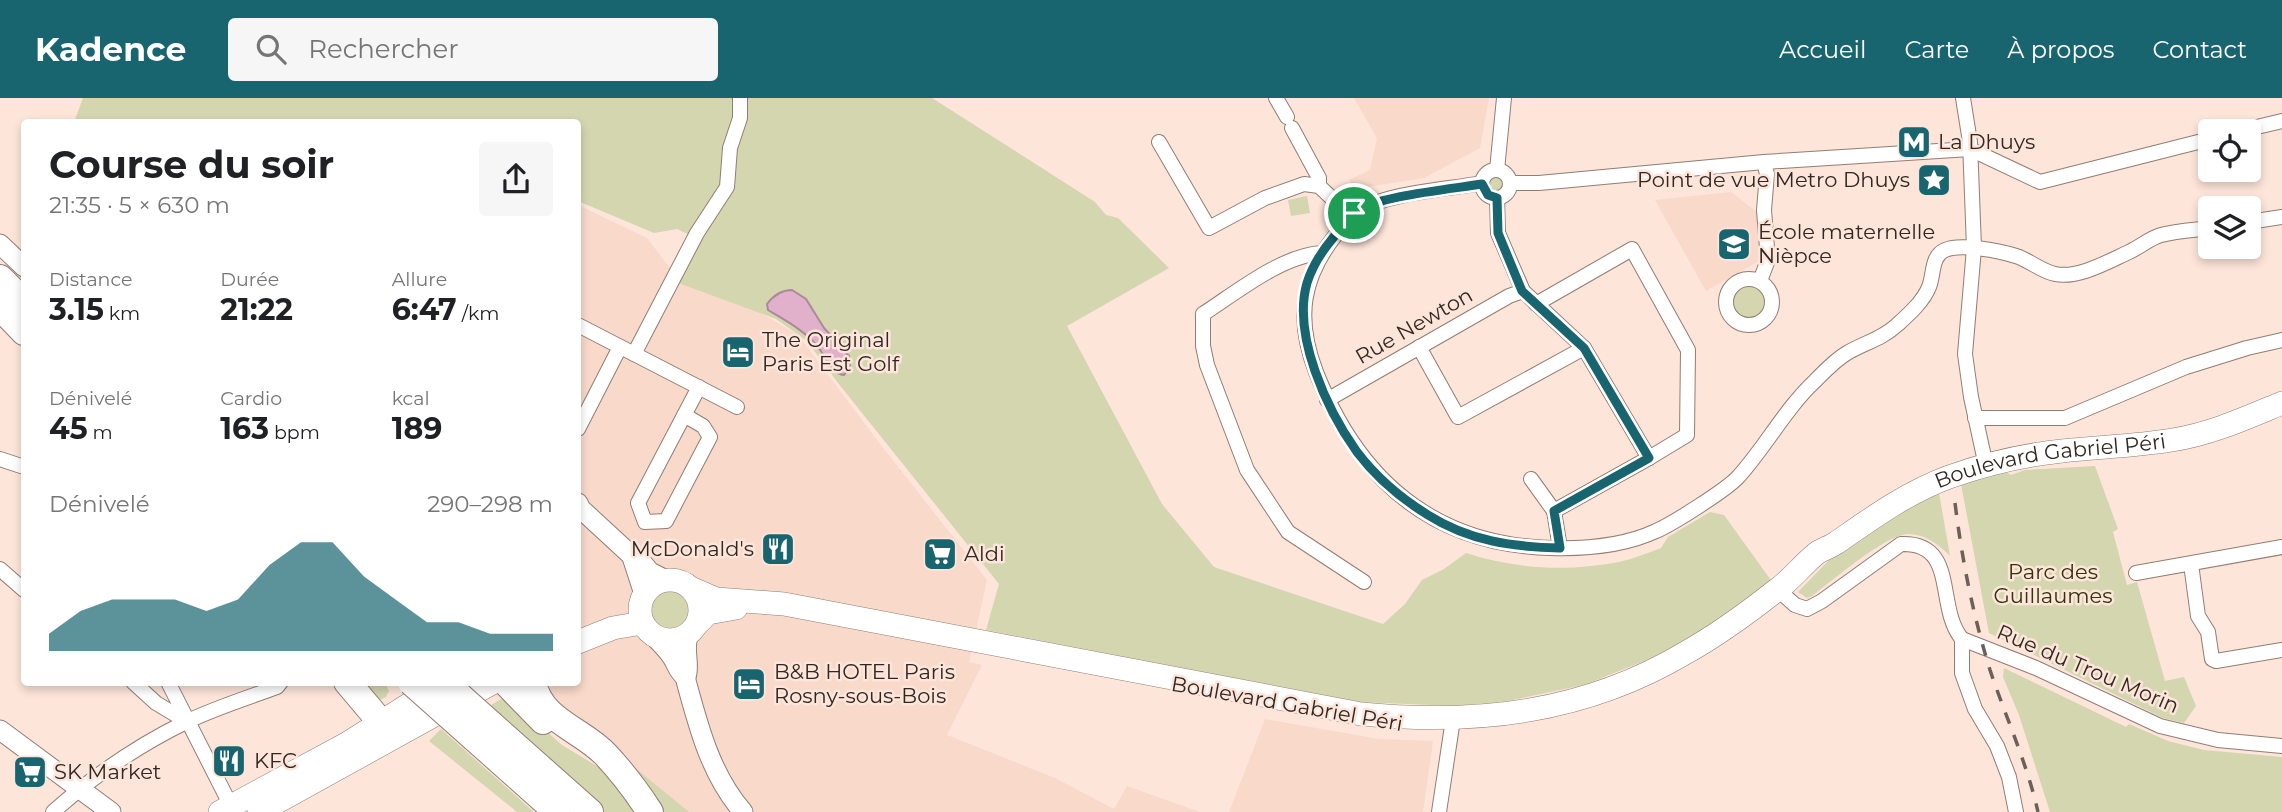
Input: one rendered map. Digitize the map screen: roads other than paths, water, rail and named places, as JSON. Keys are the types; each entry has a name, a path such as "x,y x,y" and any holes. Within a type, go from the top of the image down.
{"highway":[{"path":"0,278 21,299"},
{"path":"0,307 21,329"},
{"path":"350,686 376,720 392,724"},
{"path":"358,686 392,724"},
{"path":"417,686 590,812"},
{"path":"509,686 555,732 615,766"},
{"path":"534,686 547,711 604,753 650,812"},
{"path":"454,687 483,732 557,812"}],"main road":[{"name":"Boulevard Gabriel Péri","path":"693,589 716,599 784,604 1361,714 1425,719 1477,718 1551,706 1583,697 1658,668 1714,636 1782,586 1818,553 1902,498 1948,477 2058,451 2173,440 2206,433 2282,403"},
{"name":"Boulevard Gabriel Péri","path":"694,628 708,613 718,609 770,610 872,632 1044,660 1364,722 1398,726 1507,723 1554,716 1617,695 1693,659 1754,622 1786,596 1833,545"},
{"path":"581,641 645,614 654,584 666,580 681,581 693,589 700,604 694,628 674,640 666,640 645,614"},
{"path":"581,627 645,614"},
{"path":"259,812 392,724 420,696 454,687"},
{"path":"230,810 325,756 392,724"}],"street":[{"path":"634,354 697,233 727,187 730,148 740,118 740,98"},
{"path":"1276,98 1320,178 1319,186"},
{"path":"1497,170 1504,98"},
{"path":"1964,98 1970,149 1974,248 1965,354 1986,466"},
{"path":"2261,126 2282,121"},
{"path":"1159,142 1209,228 1265,198 1304,184 1319,186 1340,206 1354,213"},
{"path":"1510,183 1539,183 1764,162 1970,149 2040,182 2198,142"},
{"path":"1760,281 1768,260 1764,210 1767,174 1764,162"},
{"path":"1497,170 1505,173 1510,183 1505,195 1497,198 1488,195 1482,184 1485,175 1497,170"},
{"path":"1482,184 1385,200 1354,213 1321,253 1307,284 1304,323 1311,359 1327,400 1359,454 1391,488 1430,517 1457,530 1484,540 1525,547 1600,547 1650,534 1737,479 1811,385 1850,352 1872,343 1894,328 1925,295 1940,253 1955,248 1974,248 2016,256 2054,274 2075,274 2129,252 2159,236 2198,230"},
{"path":"1497,198 1498,233 1522,291 1584,348 1649,458"},
{"path":"2261,220 2282,217"},
{"path":"0,244 21,264"},
{"path":"1536,304 1632,249 1688,350 1687,435 1554,511"},
{"path":"1321,253 1306,254 1286,262 1203,314 1203,346 1207,365 1247,470 1288,532 1364,582"},
{"name":"Rue Newton","path":"1327,400 1522,291"},
{"path":"581,327 737,407"},
{"path":"1975,418 2065,418 2186,367 2282,340"},
{"path":"581,423 620,347"},
{"path":"1419,347 1458,417 1584,348"},
{"path":"684,415 703,426 710,437 666,521 645,522 638,503 684,415 699,387"},
{"path":"0,458 21,466"},
{"path":"1531,479 1554,511 1560,548"},
{"path":"581,509 632,556 639,559 650,572 666,580"},
{"path":"1786,596 1795,605 1807,610 1901,544 1922,546 1936,557 1951,619 1962,639 1962,673 1975,709 1997,746 2009,777 2016,812"},
{"path":"2136,573 2282,547"},
{"path":"632,556 645,614 675,662 678,672 685,677 709,757 724,787 743,812"},
{"path":"2191,564 2198,616 2208,632 2212,659 2216,661 2282,649"},
{"path":"0,569 21,587"},
{"path":"685,677 688,670 685,646 694,628"},
{"name":"Rue du Trou Morin","path":"1962,639 2036,668 2160,726 2218,740 2282,746"},
{"path":"137,686 156,703 187,722"},
{"path":"170,686 230,810"},
{"path":"53,812 143,745 187,722 277,686"},
{"path":"1439,812 1452,726"},
{"path":"0,730 111,812"}],"railway":[{"path":"1955,503 1978,629 2038,812"}],"place":[{"name":"La Dhuys","path":"1914,142"},
{"name":"Point de vue Metro Dhuys","path":"1934,180"},
{"name":"École maternelle Nièpce","path":"1734,244"},
{"name":"The Original Paris Est Golf","path":"738,352"},
{"name":"McDonald's","path":"778,549"},
{"name":"Aldi","path":"940,554"},
{"name":"B&B HOTEL Paris Rosny-sous-Bois","path":"749,684"},
{"name":"KFC","path":"229,761"},
{"name":"SK Market","path":"30,772"}],"park label":[{"name":"Parc des Guillaumes","path":"2053,584"}]}
